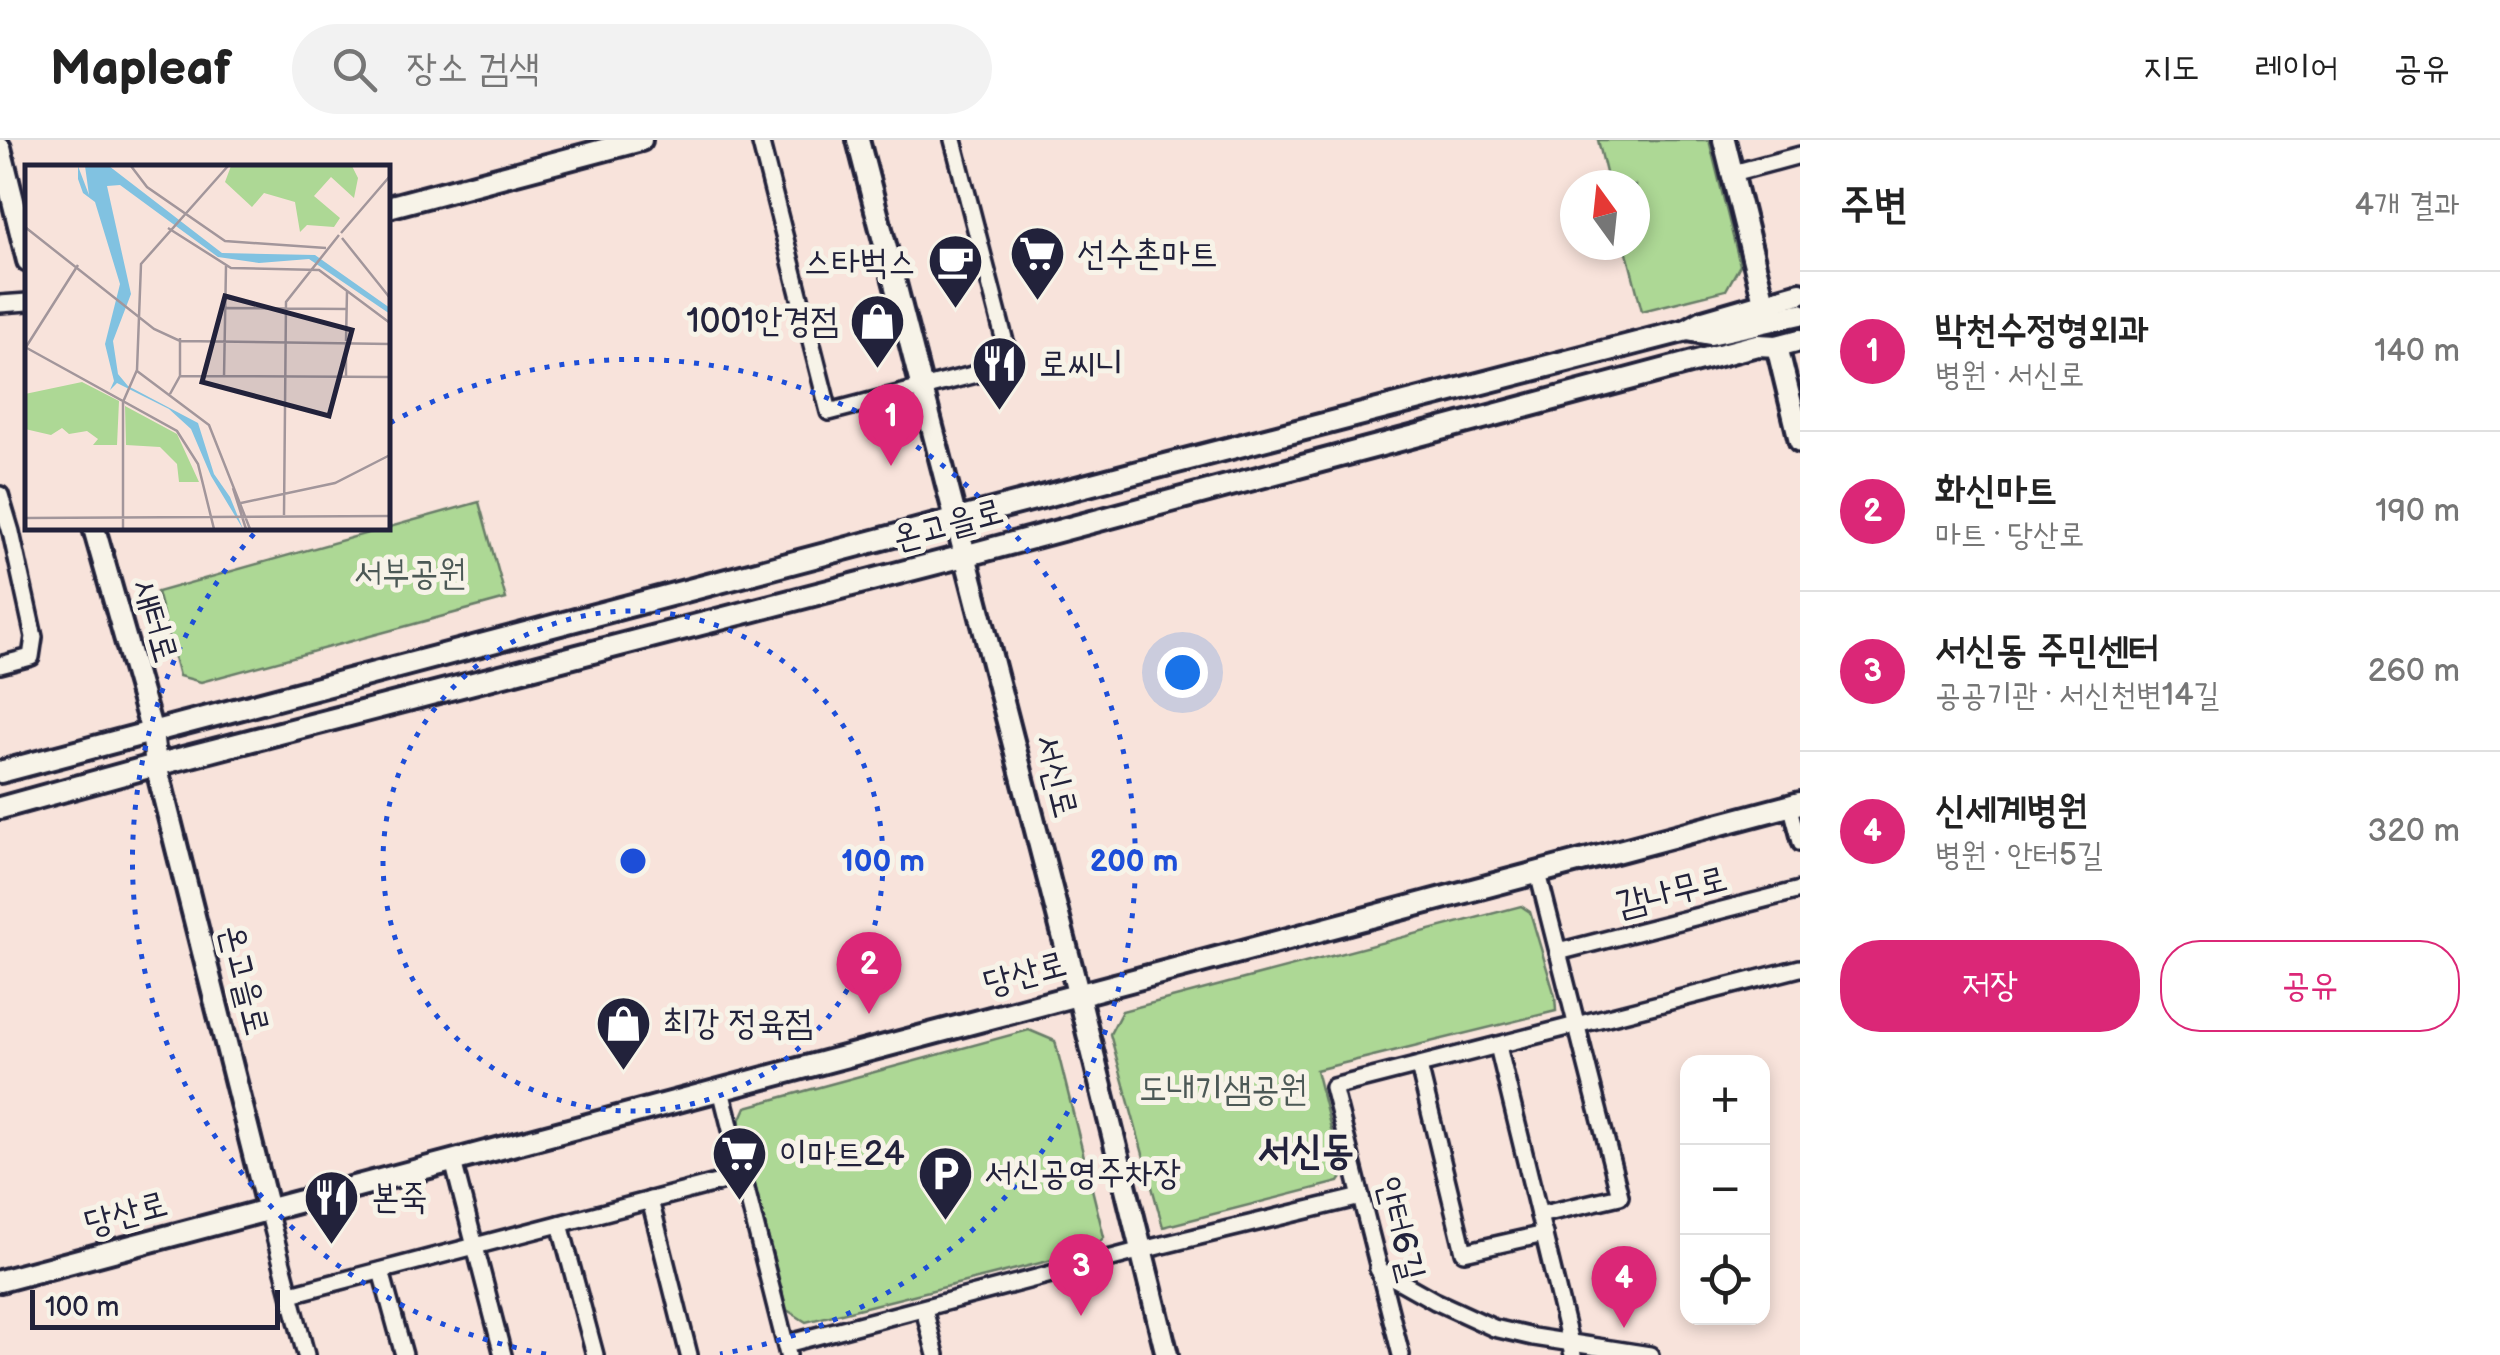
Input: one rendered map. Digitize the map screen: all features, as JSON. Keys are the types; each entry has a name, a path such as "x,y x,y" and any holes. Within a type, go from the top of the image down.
{"street":[{"path":"390,205 641,140"},
{"path":"760,140 830,412 1011,365 953,140"},
{"name":"서신로","path":"858,140 1078,994 1166,1355"},
{"path":"1724,140 1764,302"},
{"path":"0,148 25,249"},
{"path":"1732,173 1800,155"},
{"name":"온고을로","path":"0,772 1687,330 1704,321 1800,292"},
{"path":"0,304 25,302"},
{"name":"온고을로","path":"1687,330 1710,334 1800,314"},
{"name":"온고을로","path":"1767,346 1766,336 1800,326"},
{"name":"온고을로","path":"0,808 1800,340"},
{"path":"1767,346 1800,441"},
{"path":"0,495 34,637 30,657 0,665"},
{"path":"11,532 25,528"},
{"name":"새터로","path":"95,530 152,732"},
{"name":"온고을로","path":"152,732 156,766 268,1210"},
{"path":"1795,804 1800,844"},
{"name":"당산로","path":"0,1281 1795,804"},
{"path":"1538,873 1620,1196 1540,1215"},
{"name":"감나무로","path":"1558,952 1800,890"},
{"name":"안터6길","path":"1401,1355 1334,1087 1800,968"},
{"path":"1498,1046 1572,1348"},
{"name":"안터6길","path":"1419,1066 1464,1252 1544,1234"},
{"path":"721,1090 787,1349 1142,1250 1361,1197"},
{"path":"453,1161 503,1355"},
{"path":"290,1294 743,1176"},
{"path":"650,1200 690,1355"},
{"path":"268,1210 306,1355"},
{"path":"560,1224 595,1355"},
{"path":"1378,1269 1435,1302 1494,1328 1572,1348 1650,1355"},
{"path":"381,1271 404,1355"},
{"path":"924,1309 936,1355"}],"green space":[{"path":"1598,140 1709,140 1740,265 1726,290 1642,311 1629,260 1650,260 1650,170 1605,170"},
{"name":"서부공원","path":"479,502 506,599 201,682 179,676 157,592 390,530"},
{"name":"도내기샘공원","path":"1521,906 1530,912 1556,1011 1316,1070 1343,1176 1339,1182 1163,1227 1110,1034 1122,1011"},
{"path":"1029,1030 1055,1041 1104,1237 1092,1250 806,1322 787,1310 739,1123 746,1107"}],"place":[{"name":"선수촌마트","path":"1038,303"},
{"name":"스타벅스","path":"955,311"},
{"name":"1001안경점","path":"878,370"},
{"name":"로씨니","path":"1000,413"},
{"name":"박천수정형외과","path":"891,466"},
{"name":"화신마트","path":"869,1014"},
{"name":"최강 정육점","path":"624,1072"},
{"name":"이마트24","path":"740,1203"},
{"name":"서신공영주차장","path":"945,1222"},
{"name":"본죽","path":"332,1246"},
{"name":"서신동 주민센터","path":"1081,1316"},
{"name":"신세계병원","path":"1624,1328"}],"district":[{"name":"서신동","path":"1306,1151"}]}
